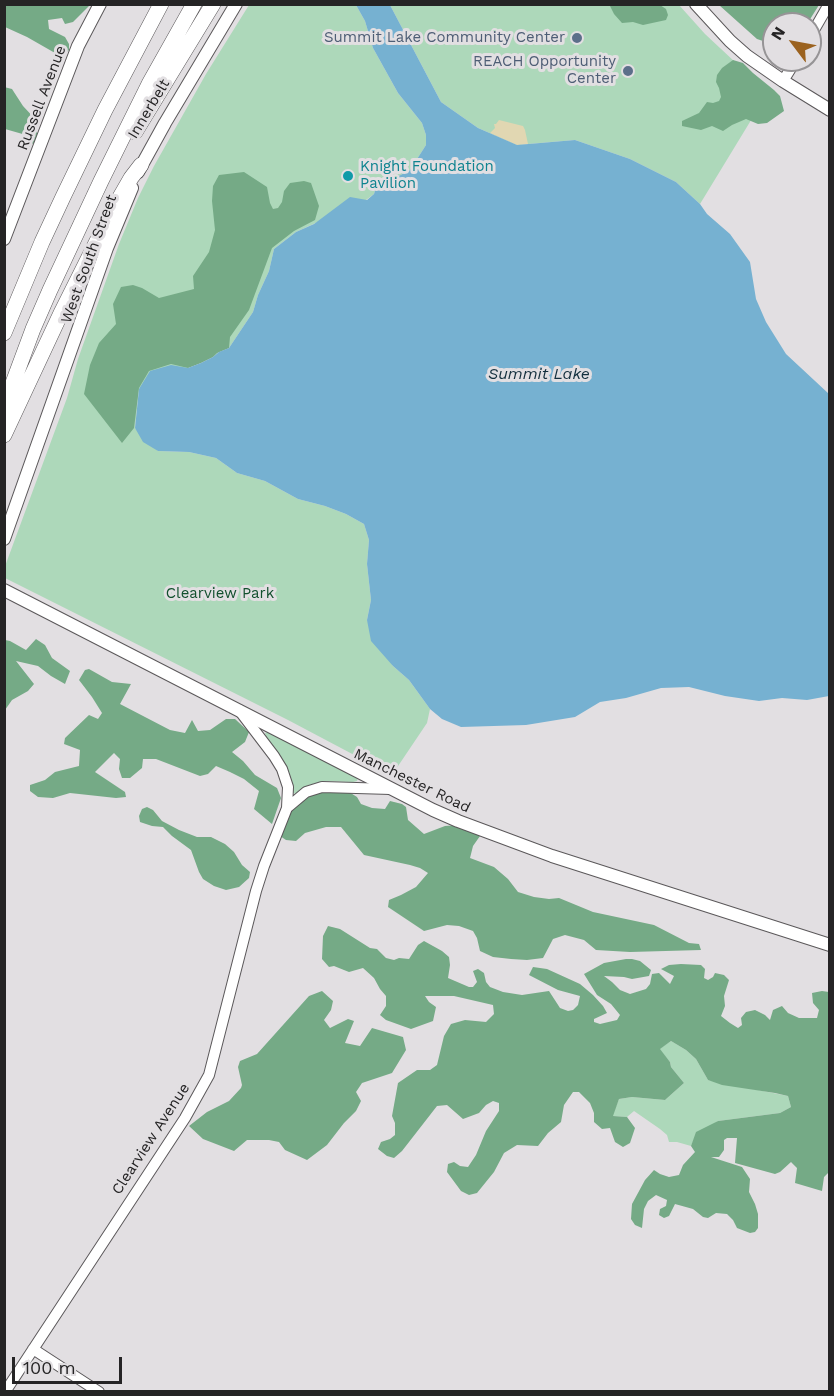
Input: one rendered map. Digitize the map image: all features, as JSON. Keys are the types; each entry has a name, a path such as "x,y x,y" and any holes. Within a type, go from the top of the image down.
{"highway":[{"path":"4,333 63,197 105,110 161,4"},
{"path":"4,406 38,319 86,214 149,84 194,4"},
{"name":"Innerbelt","path":"86,214 213,4"},
{"path":"4,435 112,211 141,165"}],"main road":[{"name":"Russell Avenue","path":"4,239 75,54 100,4"},
{"name":"West South Street","path":"4,539 108,248 141,165 236,4"},
{"path":"696,4 747,56 830,110"},
{"name":"Manchester Road","path":"4,590 444,815 535,851 830,945"}],"street":[{"path":"783,81 789,72"},
{"name":"Clearview Avenue","path":"5,1392 185,1118 209,1075 256,891 287,808 288,787 282,769 238,710"},
{"path":"287,808 306,792 322,787 393,789"},
{"path":"33,1349 99,1392"}],"green space":[{"path":"4,5 90,5 73,22 65,24 62,18 48,20 49,29 65,37 69,44 69,50 62,57 5,27"},
{"name":"Clearview Park","path":"249,5 356,5 365,21 373,48 398,93 422,123 426,145 410,170 395,178 378,181 374,194 366,200 296,232 274,249 269,271 253,312 229,348 139,389 135,428 158,451 189,452 216,458 237,473 265,481 298,499 325,506 364,524 369,540 367,564 371,600 367,620 393,666 409,680 430,709 427,723 392,775 288,720 5,578 4,569 67,398 78,359 119,244 138,198 206,74"},
{"path":"390,5 679,5 735,62 770,89 700,204 676,182 630,159 575,140 517,145 478,128 441,102"},
{"path":"607,5 660,5 666,9 668,15 666,20 643,25 633,22 622,23"},
{"path":"719,5 819,5 815,12 762,12 762,41 757,39"},
{"path":"733,60 743,63 780,96 784,111 767,123 758,124 746,119 723,131 712,126 701,130 682,126 682,121 699,113 707,102 719,101 721,97 716,82 717,75"},
{"path":"4,87 12,89 37,121 37,140 27,149 22,145 26,135 5,129"},
{"path":"244,172 267,187 273,209 278,208 282,202 284,191 290,183 304,181 311,183 319,206 315,220 294,231 272,248 249,310 230,337 229,348 188,368 171,364 149,371 139,388 134,428 122,443 84,394 90,365 99,343 116,324 113,304 121,287 133,285 159,298 194,289 193,276 209,252 215,230 213,186 219,175"},
{"path":"36,639 45,645 52,658 70,671 65,684 38,666 16,661 34,684 28,691 12,700 5,710 5,640 26,650"},
{"path":"89,669 112,682 131,684 120,704 170,730 185,733 192,720 198,731 210,730 226,719 235,719 249,732 245,742 232,752 255,775 277,788 281,798 272,824 254,809 259,791 244,779 216,766 208,774 200,776 156,759 143,759 142,768 130,778 122,778 119,769 120,759 114,753 95,772 125,792 126,797 70,793 53,798 38,797 30,791 30,785 45,780 55,772 79,766 80,750 64,744 65,738 89,715 98,719 102,713 79,680 85,670"},
{"path":"268,732 358,777 357,781 324,781 309,785 296,794 293,793 289,772 266,737 265,733"},
{"path":"334,790 349,792 357,797 361,804 372,808 385,809 390,801 402,804 406,807 408,820 424,834 445,826 458,825 474,832 480,836 473,846 470,858 494,867 518,892 534,897 559,898 593,912 654,925 689,943 699,944 701,950 630,952 596,950 584,940 565,935 553,939 543,958 511,959 493,957 480,951 473,931 459,926 447,925 424,931 388,907 389,900 416,887 428,873 410,865 364,855 341,827 326,827 305,833 296,841 286,840 280,836 288,813 310,793"},
{"path":"147,807 153,810 162,821 179,830 197,837 211,837 225,844 250,872 249,878 239,887 226,890 203,879 191,850 163,827 140,822 139,816 142,809"},
{"path":"328,926 340,929 370,948 377,949 386,958 394,960 409,959 418,945 424,941 449,957 448,978 473,987 477,982 473,971 478,969 484,973 490,987 522,995 549,991 560,1008 573,1010 578,1005 580,996 558,990 529,975 533,967 547,969 580,984 593,995 607,1013 594,1019 594,1022 600,1024 617,1020 620,1015 611,1004 597,995 584,974 604,963 626,959 640,961 651,970 649,976 632,979 604,976 620,990 630,994 646,989 650,984 652,974 659,973 670,984 674,976 661,969 669,965 701,965 705,969 704,978 708,980 715,973 724,975 729,980 721,1016 738,1028 742,1025 741,1018 746,1012 755,1010 770,1020 773,1010 782,1006 788,1013 799,1018 817,1018 819,1010 813,1003 812,993 829,992 830,1171 824,1177 822,1191 795,1183 797,1168 791,1162 775,1174 735,1163 737,1138 727,1138 724,1140 724,1150 719,1157 711,1157 742,1167 750,1179 749,1192 758,1214 758,1228 755,1232 750,1233 737,1228 727,1214 716,1213 708,1218 693,1209 675,1204 669,1216 664,1218 659,1215 660,1209 666,1206 667,1200 656,1195 648,1201 644,1209 642,1228 635,1225 631,1219 632,1204 645,1180 654,1170 669,1177 679,1175 683,1165 695,1152 691,1146 696,1132 718,1121 780,1113 791,1107 788,1096 722,1085 708,1080 696,1059 671,1041 660,1049 684,1083 665,1100 632,1097 619,1099 613,1116 627,1117 635,1128 630,1143 623,1147 615,1142 610,1128 602,1129 594,1122 594,1113 590,1103 579,1092 573,1092 564,1105 561,1122 538,1146 517,1145 504,1153 494,1172 477,1193 469,1195 461,1191 447,1172 448,1164 454,1162 468,1167 499,1111 499,1103 493,1101 479,1113 463,1119 447,1105 437,1106 402,1151 394,1158 387,1156 378,1149 381,1142 395,1135 395,1123 392,1116 398,1083 417,1070 430,1070 437,1065 444,1036 451,1024 465,1020 486,1022 494,1014 493,1005 454,996 425,996 436,1007 433,1021 411,1029 386,1020 380,1015 386,1006 386,996 374,978 363,968 349,972 334,966 329,967 322,959 323,936"},
{"path":"322,991 333,1001 331,1010 324,1020 330,1028 348,1019 354,1021 345,1043 360,1046 372,1028 403,1037 406,1050 392,1073 362,1083 356,1092 361,1101 356,1111 327,1145 307,1160 285,1150 279,1142 247,1140 234,1151 203,1139 189,1126 207,1112 229,1101 241,1088 238,1067 240,1061 257,1054 309,996"},
{"path":"671,1041 696,1059 708,1080 788,1096 791,1107 780,1113 718,1121 695,1137 691,1146 669,1142 667,1135 634,1111 627,1117 612,1116 619,1099 632,1097 665,1100 684,1083 659,1049"}],"sand":[{"path":"499,120 523,126 528,144 517,145 490,133 495,128 494,124"}],"water":[{"name":"Summit Lake","path":"356,5 390,5 441,102 478,128 517,145 575,140 630,159 676,182 730,234 750,262 756,299 766,322 786,354 829,394 829,696 807,700 782,698 759,701 689,687 661,688 626,698 600,702 575,717 526,725 461,727 442,719 430,709 409,680 371,641 367,620 371,600 367,564 369,540 364,524 325,506 298,499 265,481 237,473 216,458 189,452 158,451 143,442 135,428 139,389 150,371 171,365 188,368 229,348 253,312 269,271 274,249 296,232 314,224 350,197 367,200 374,194 378,181 395,178 410,170 426,145 422,123 398,93 373,48 365,21"}],"place":[{"name":"Summit Lake Community Center","path":"577,38"},
{"name":"REACH Opportunity Center","path":"628,71"},
{"name":"Knight Foundation Pavilion","path":"348,176"}]}
